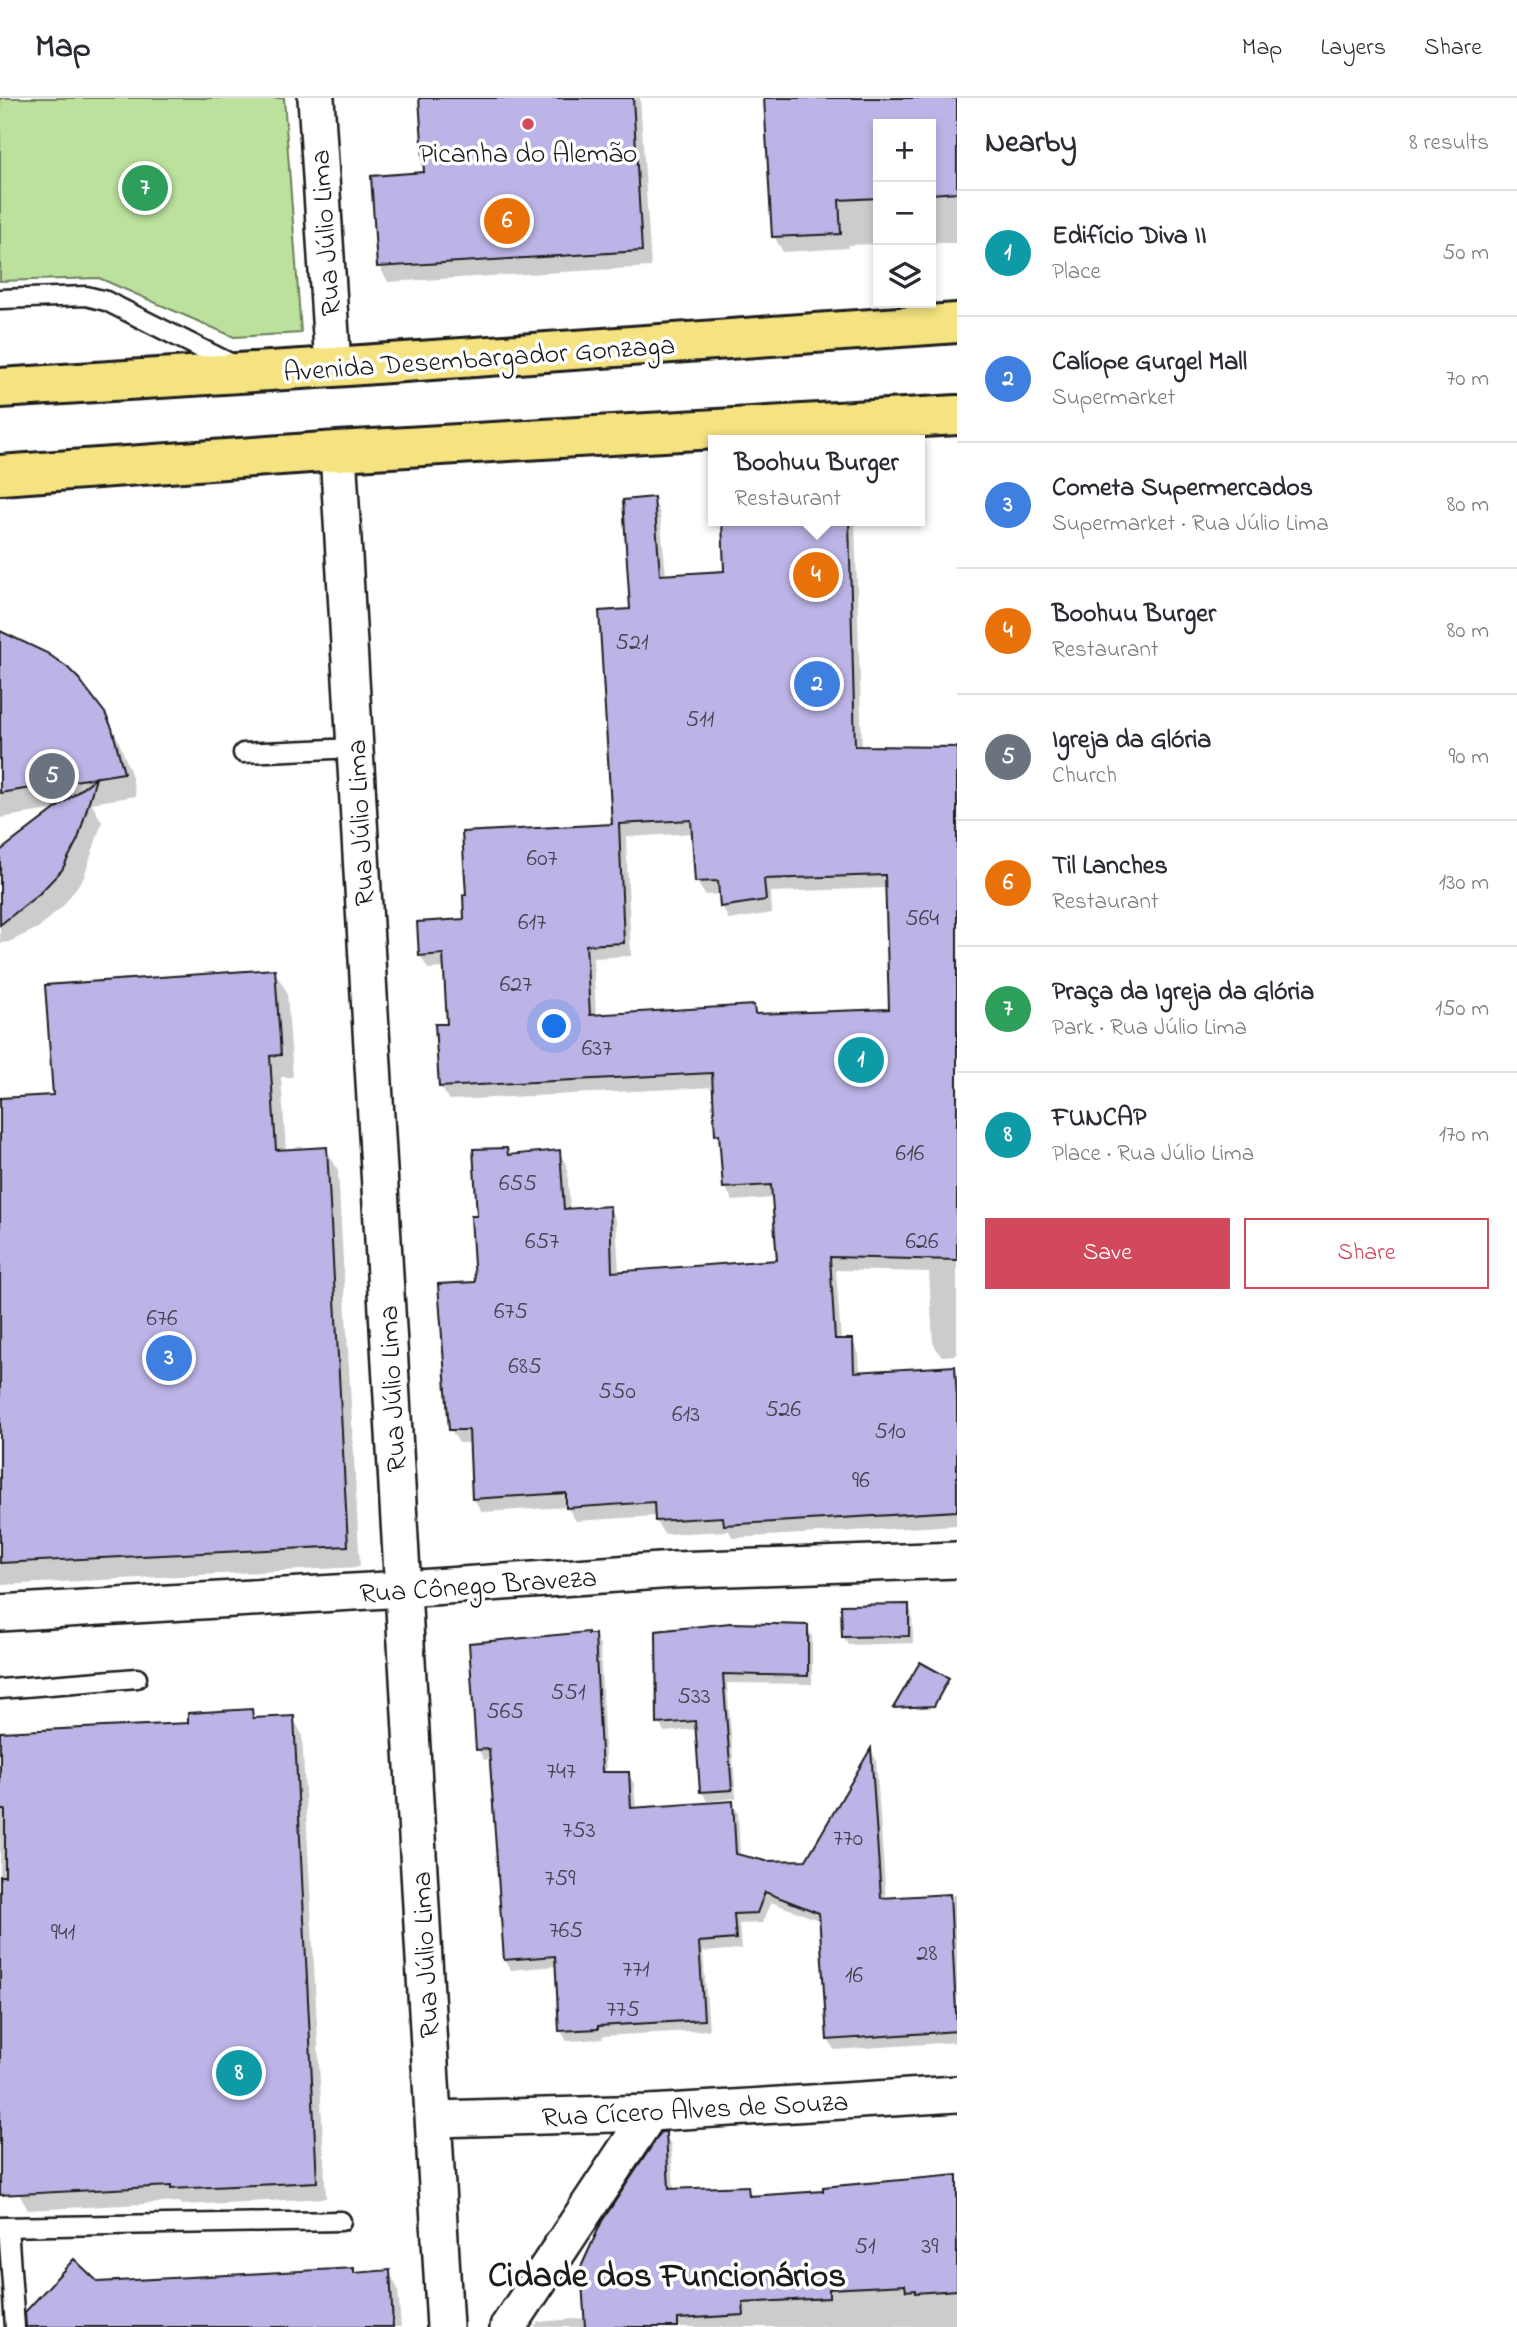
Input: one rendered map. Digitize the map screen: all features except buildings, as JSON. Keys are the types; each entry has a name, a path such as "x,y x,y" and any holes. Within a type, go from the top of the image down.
{"main road":[{"name":"Avenida Desembargador Gonzaga","path":"0,387 333,367 957,323"},
{"path":"0,475 338,451 957,415"}],"street":[{"name":"Rua Júlio Lima","path":"316,98 333,367"},
{"name":"Rua Júlio Lima","path":"338,451 445,2327"},
{"name":"Rua Cônego Braveza","path":"0,1613 674,1570 957,1560"},
{"name":"Rua Cícero Alves de Souza","path":"434,2119 650,2113 957,2094"},
{"path":"508,2327 650,2113"}],"lane":[{"path":"0,299 86,296 106,301 250,372"},
{"path":"243,753 355,748"},
{"path":"0,1689 137,1678"},
{"path":"15,2327 4,2227 341,2221"}],"green space":[{"path":"0,98 284,98 301,333 234,337 99,278 0,281"}],"place":[{"name":"Picanha do Alemão","path":"528,124"},
{"name":"Praça da Igreja da Glória","path":"145,188"},
{"name":"Til Lanches","path":"507,221"},
{"name":"Boohuu Burger","path":"816,575"},
{"name":"Calíope Gurgel Mall","path":"817,684"},
{"name":"Igreja da Glória","path":"52,776"},
{"name":"Edifício Diva II","path":"861,1060"},
{"name":"Cometa Supermercados","path":"169,1358"},
{"name":"FUNCAP","path":"239,2073"}],"district":[{"name":"Cidade dos Funcionários","path":"667,2274"}]}
